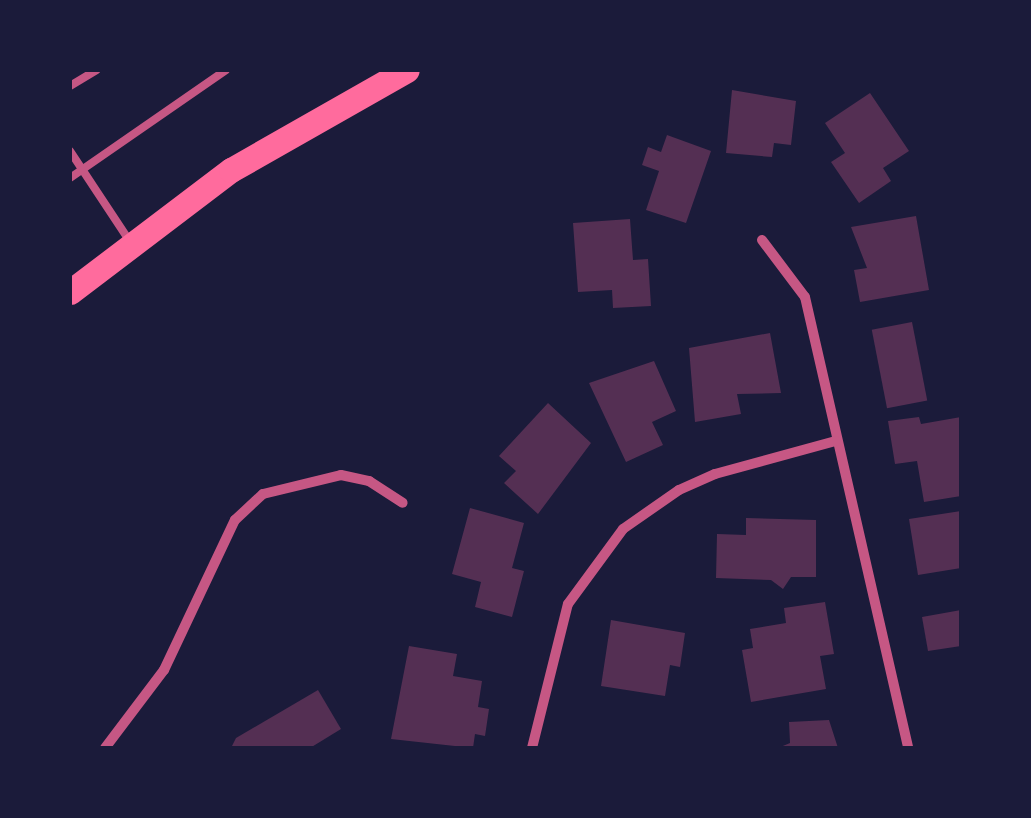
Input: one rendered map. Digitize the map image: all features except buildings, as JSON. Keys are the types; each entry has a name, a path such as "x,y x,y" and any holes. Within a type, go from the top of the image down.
{"main road":[{"path":"70,292 231,170 407,70"}],"street":[{"path":"762,240 804,297 908,748"},
{"path":"532,748 568,604 622,528 697,482 836,442"},
{"path":"106,748 164,670 235,520 263,494 341,476 369,482 402,502"}],"lane":[{"path":"70,86 96,70"},
{"path":"70,178 226,70"},
{"path":"70,151 131,243"}]}
